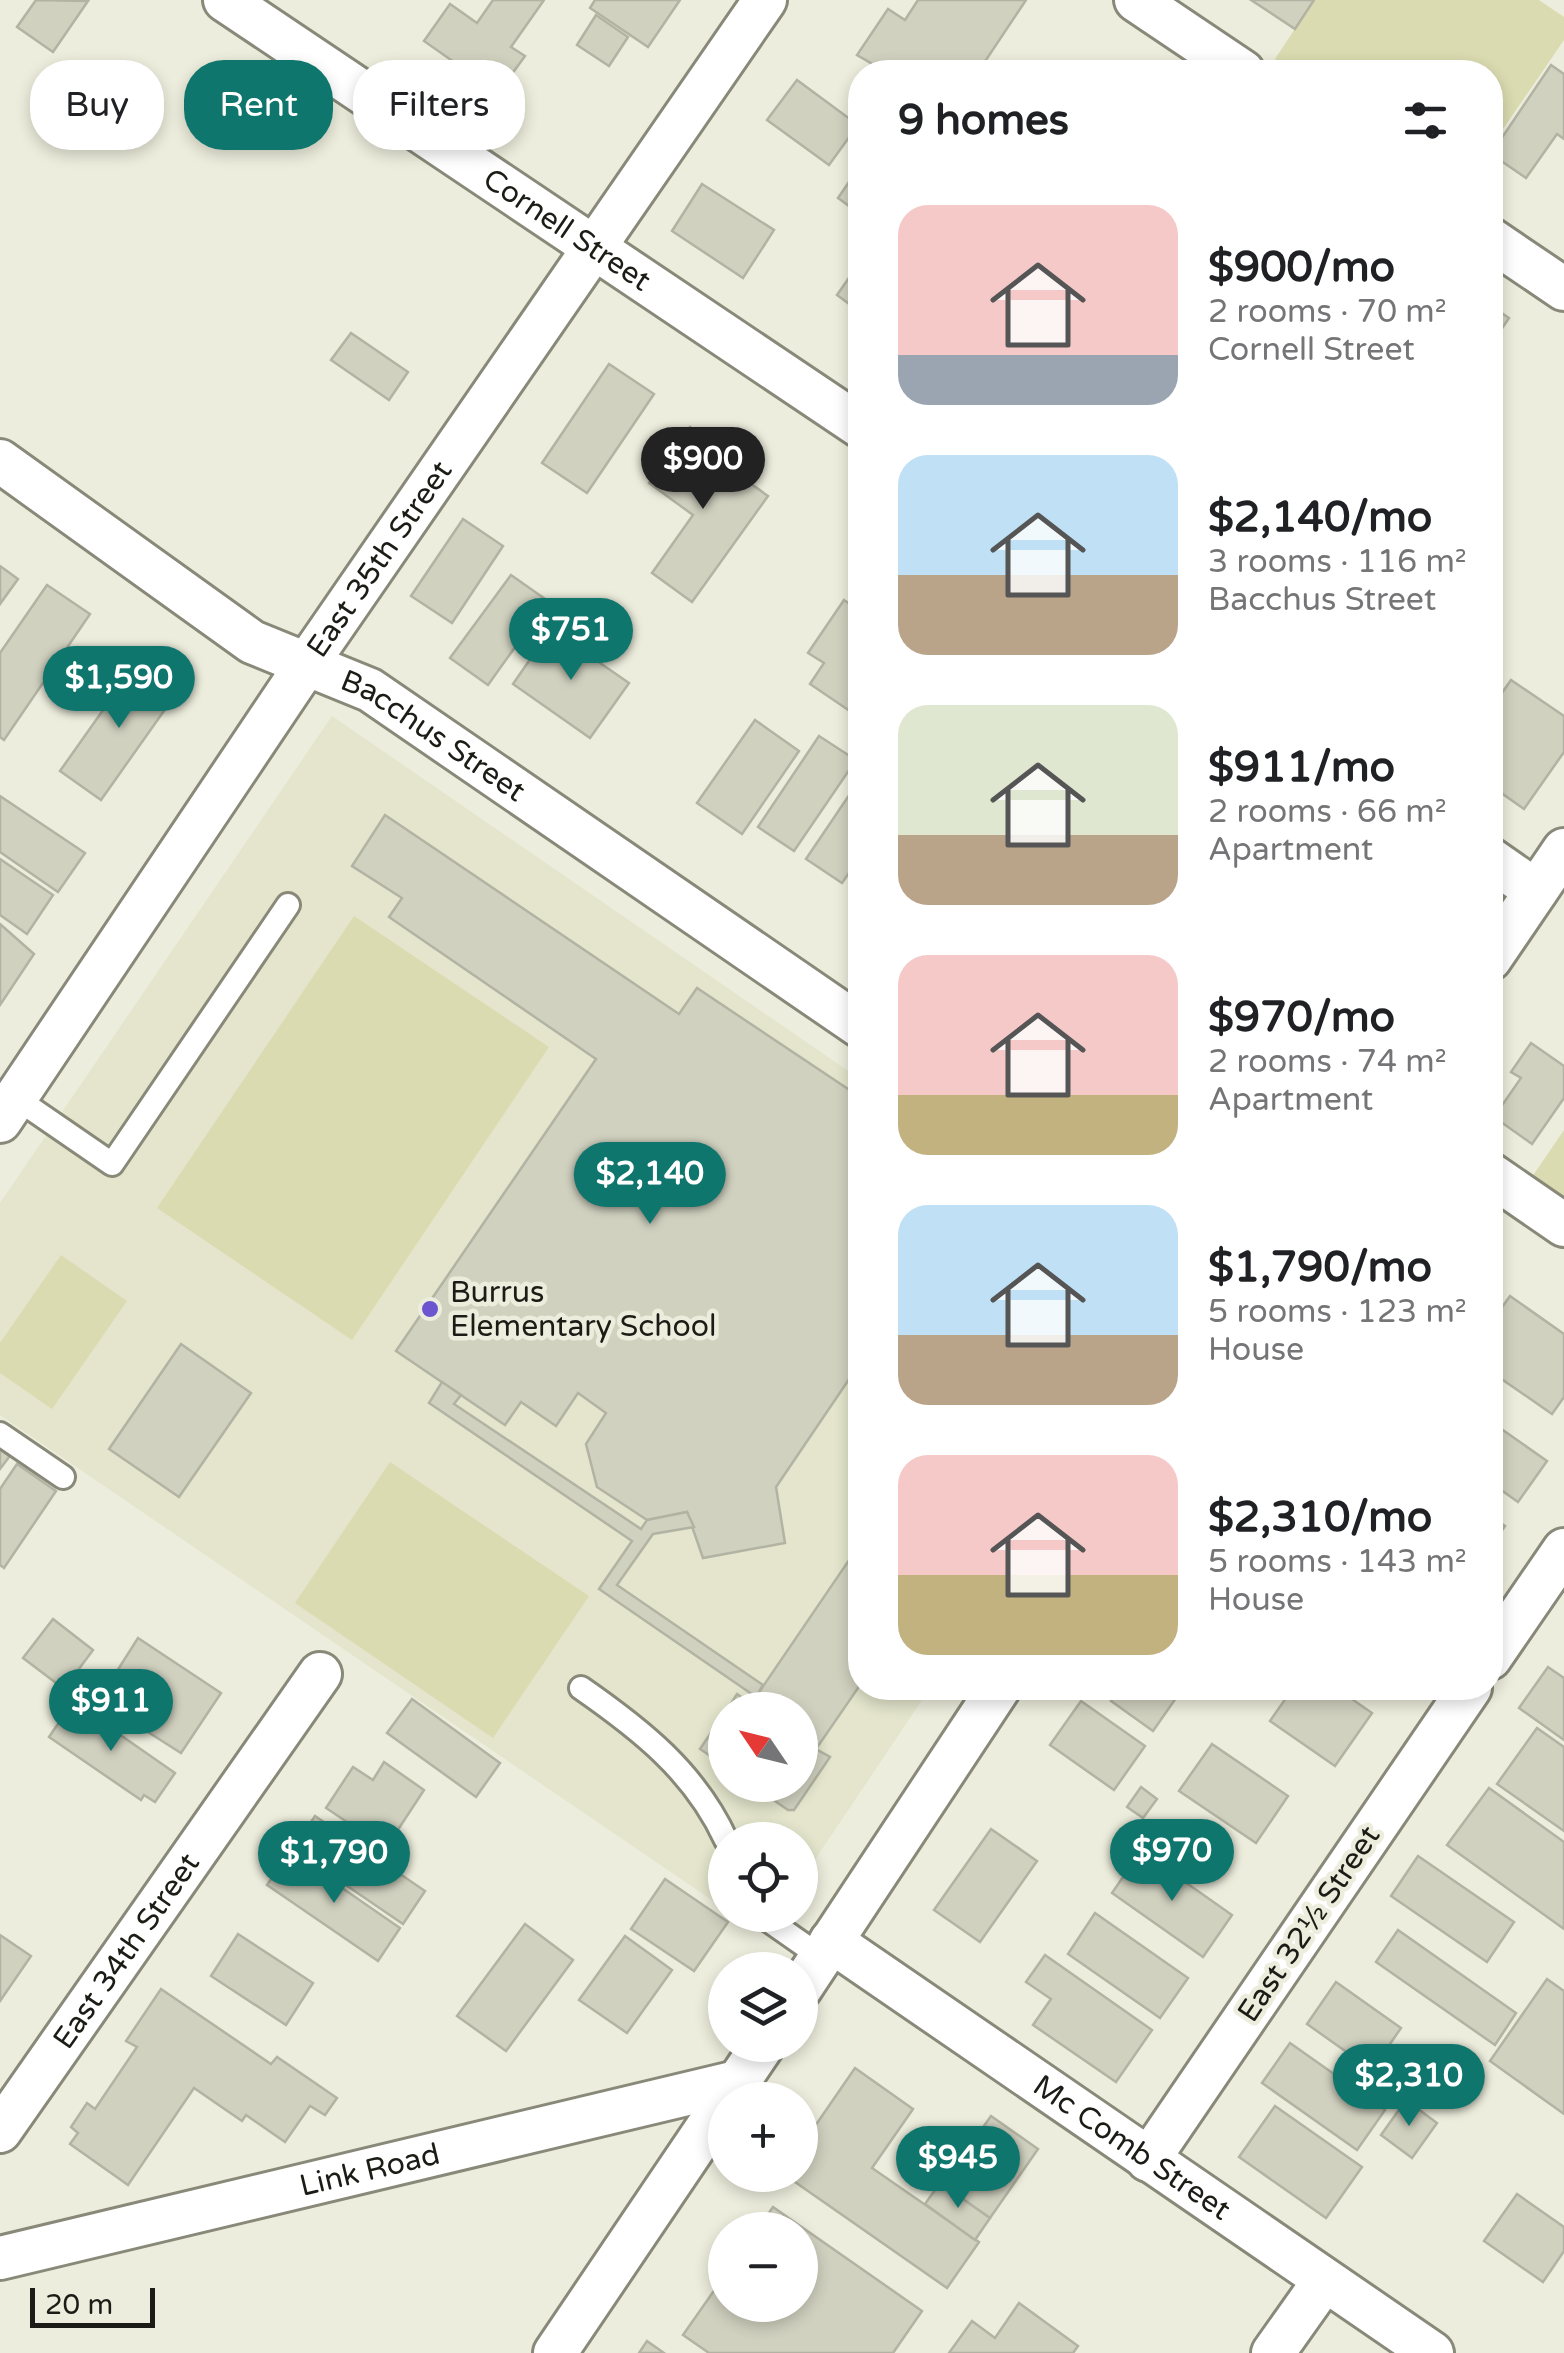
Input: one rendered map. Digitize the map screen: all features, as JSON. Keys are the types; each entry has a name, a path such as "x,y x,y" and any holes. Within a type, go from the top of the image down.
{"street":[{"name":"Cornell Street","path":"224,0 848,418"},
{"name":"East 35th Street","path":"6,1108 765,0"},
{"path":"1136,0 1225,60"},
{"path":"1503,248 1564,289"},
{"name":"Bacchus Street","path":"0,461 252,642 370,690 848,1018"},
{"path":"1503,940 1564,850"},
{"path":"1503,868 1536,891"},
{"path":"1503,1183 1564,1225"},
{"path":"1503,1639 1564,1550"},
{"name":"East 34th Street","path":"0,2131 320,1674"},
{"path":"818,1960 991,1700"},
{"name":"East 32½ Street","path":"1148,2160 1462,1700"},
{"name":"Mc Comb Street","path":"818,1963 1148,2160 1432,2353"},
{"path":"738,2082 751,2062"},
{"name":"Link Road","path":"0,2258 708,2089"},
{"path":"556,2353 708,2127"},
{"path":"1274,2353 1324,2281"}],"lane":[{"path":"6,1108 112,1164 288,906"},
{"path":"0,1434 63,1477"},
{"path":"581,1688 644,1732 688,1780 715,1822"},
{"path":"781,1932 805,1952"}],"shaded area":[{"name":"Burrus Elementary School","path":"332,716 848,1071 848,1700 922,1700 818,1855 818,1822 708,1822 708,1897 0,1415 0,1203"}],"green space":[{"path":"1314,0 1539,0 1564,17 1564,40 1503,129 1503,60 1275,59"},
{"path":"354,916 549,1047 352,1340 157,1208"},
{"path":"1564,1130 1564,1199 1532,1177"},
{"path":"61,1255 127,1301 52,1409 0,1373 0,1343"},
{"path":"390,1462 589,1596 493,1738 295,1603"}],"building":[{"path":"36,0 88,1 53,52 17,27"},
{"path":"493,0 544,0 511,47 525,56 522,60 451,60 424,41 450,4 477,23"},
{"path":"595,0 680,0 648,47 590,8"},
{"path":"918,0 1026,0 986,60 866,60 857,55 888,9 905,20"},
{"path":"1251,0 1314,0 1295,29"},
{"path":"596,15 628,37 609,66 577,45"},
{"path":"1551,65 1564,74 1564,139 1557,134 1526,178 1503,162 1503,136"},
{"path":"797,80 848,118 848,139 829,165 767,120"},
{"path":"848,183 848,205 838,198"},
{"path":"702,184 774,230 743,278 672,231"},
{"path":"848,279 848,303 837,295"},
{"path":"351,333 408,372 389,400 331,360"},
{"path":"609,364 654,394 587,493 542,463"},
{"path":"690,427 724,452 718,460 768,496 692,602 652,573 693,515 649,483"},
{"path":"463,519 503,546 452,623 411,596"},
{"path":"0,566 18,579 0,604"},
{"path":"511,575 548,601 488,685 450,658"},
{"path":"47,585 90,614 4,740 0,737 0,653"},
{"path":"844,600 848,603 848,710 810,684 824,663 808,653"},
{"path":"551,629 629,683 590,738 513,684"},
{"path":"137,662 178,691 101,800 60,771"},
{"path":"1511,680 1564,716 1564,752 1524,809 1503,794 1503,691"},
{"path":"755,720 799,751 742,834 697,803"},
{"path":"819,736 848,755 848,772 794,851 758,827"},
{"path":"0,796 85,853 58,892 0,852"},
{"path":"848,797 848,874 842,883 806,859"},
{"path":"385,815 679,1014 697,988 848,1089 848,1381 776,1487 785,1543 703,1558 687,1512 647,1520 597,1487 586,1444 606,1413 578,1393 556,1426 521,1402 505,1425 396,1351 596,1059 389,917 402,898 352,866"},
{"path":"0,859 53,895 27,934 0,915"},
{"path":"0,924 34,954 0,1005"},
{"path":"1531,1043 1564,1066 1564,1098 1532,1144 1503,1123 1503,1104 1521,1078 1511,1072"},
{"path":"1510,1296 1564,1334 1564,1397 1552,1414 1503,1380 1503,1306"},
{"path":"181,1344 251,1393 179,1497 109,1449"},
{"path":"442,1382 461,1395 454,1404 641,1529 647,1520 687,1512 694,1527 653,1534 617,1585 763,1685 759,1692 749,1692 599,1589 632,1541 429,1403"},
{"path":"1503,1430 1547,1461 1518,1502 1503,1491"},
{"path":"0,1445 12,1453 0,1469"},
{"path":"17,1464 56,1491 4,1568 0,1565 0,1489"},
{"path":"848,1562 848,1700 818,1746 818,1692 759,1692"},
{"path":"53,1619 93,1650 64,1689 23,1658"},
{"path":"138,1638 221,1693 181,1753 107,1706 121,1685 112,1679"},
{"path":"1548,1667 1564,1678 1564,1740 1519,1708"},
{"path":"412,1699 500,1763 476,1797 387,1733"},
{"path":"1112,1700 1175,1700 1153,1731"},
{"path":"1285,1700 1353,1700 1372,1713 1335,1766 1270,1721"},
{"path":"1081,1701 1145,1746 1114,1790 1050,1745"},
{"path":"73,1702 175,1773 155,1802 144,1795 141,1800 49,1737"},
{"path":"1537,1728 1564,1747 1564,1831 1497,1784"},
{"path":"708,1737 708,1754 700,1749"},
{"path":"1212,1744 1288,1796 1256,1843 1179,1791"},
{"path":"818,1750 830,1757 818,1775"},
{"path":"384,1762 424,1790 386,1848 326,1808 353,1767 373,1780"},
{"path":"1141,1787 1157,1799 1143,1818 1127,1807"},
{"path":"1489,1788 1564,1842 1564,1929 1447,1845"},
{"path":"776,1802 799,1802 794,1810"},
{"path":"315,1816 425,1891 403,1924 293,1849"},
{"path":"991,1829 1037,1861 980,1942 934,1910"},
{"path":"1141,1851 1232,1915 1203,1957 1112,1893"},
{"path":"290,1852 400,1928 378,1961 267,1885"},
{"path":"1418,1856 1514,1922 1487,1962 1391,1896"},
{"path":"665,1879 708,1908 708,1932 721,1932 694,1971 631,1929"},
{"path":"1095,1913 1188,1978 1160,2018 1068,1954"},
{"path":"525,1924 573,1960 506,2051 457,2016"},
{"path":"1398,1930 1516,2013 1495,2045 1376,1962"},
{"path":"238,1934 313,1983 286,2025 211,1976"},
{"path":"0,1935 31,1956 0,2001"},
{"path":"625,1936 672,1970 627,2033 579,2000"},
{"path":"1045,1955 1152,2030 1116,2082 1033,2025 1051,1999 1026,1982"},
{"path":"1547,1979 1564,1991 1564,2114 1490,2061"},
{"path":"1336,1982 1401,2028 1372,2070 1307,2024"},
{"path":"161,1989 271,2064 277,2057 337,2098 325,2115 310,2106 285,2142 246,2115 242,2121 194,2088 128,2185 70,2144 78,2133 71,2127 87,2103 95,2109 137,2047 126,2041"},
{"path":"1290,2043 1385,2110 1357,2150 1262,2083"},
{"path":"855,2068 913,2109 872,2168 979,2242 947,2288 809,2192 818,2192 818,2122"},
{"path":"1406,2100 1437,2123 1412,2158 1381,2135"},
{"path":"1275,2106 1362,2167 1326,2218 1239,2157"},
{"path":"991,2116 1038,2149 990,2218 942,2185"},
{"path":"940,2183 990,2218 975,2240 925,2204"},
{"path":"1517,2194 1564,2227 1564,2251 1543,2282 1484,2241"},
{"path":"818,2238 922,2311 893,2353 709,2353 683,2335 708,2299 708,2322 818,2322"},
{"path":"1019,2303 1078,2346 1073,2353 949,2353 972,2321 995,2338"},
{"path":"647,2341 664,2353 639,2353"}],"place":[{"name":"Burrus Elementary School","path":"430,1309"}]}
